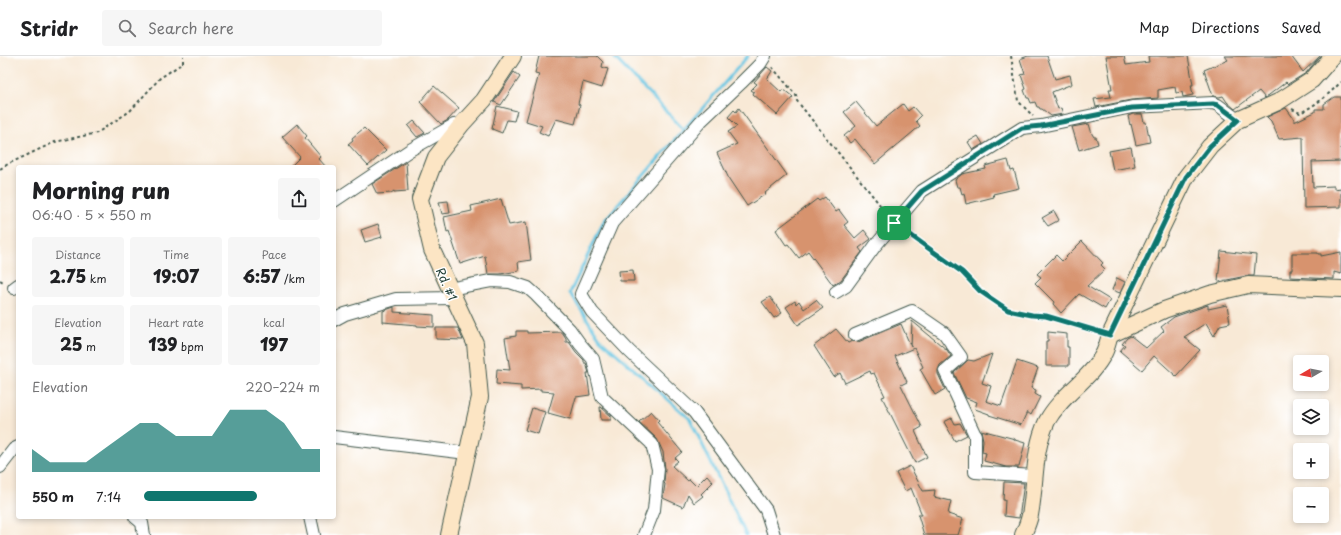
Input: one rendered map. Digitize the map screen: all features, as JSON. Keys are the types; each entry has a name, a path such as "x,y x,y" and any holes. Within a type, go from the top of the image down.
{"street":[{"name":"Rd. #1","path":"449,535 480,397 474,344 432,250 420,199 436,157 462,124 484,100 513,56"},
{"path":"1024,535 1030,515 1040,440 1048,421 1057,407 1092,370 1104,353 1110,335 1186,177 1210,146 1238,120 1278,102 1312,80 1333,56"},
{"path":"765,57 741,83 701,121 612,223 581,294 592,312 629,351 694,412 766,510 774,535"},
{"path":"836,292 846,286 875,246 922,191 1022,128 1041,126 1132,108 1213,104 1218,105 1238,120"},
{"path":"336,200 410,150 454,125 462,124"},
{"path":"336,319 345,314 396,299 451,293 491,281 510,282 523,286 548,307 570,330 593,359 602,397 652,444 658,469 654,510 644,535"},
{"path":"1110,335 1164,310 1210,294 1248,285 1341,289"},
{"path":"855,335 912,311 944,333 961,357 945,371 975,436 975,472 1034,476"},
{"path":"336,437 467,453"},
{"path":"0,467 16,448"},
{"path":"137,519 142,523 144,535"},
{"path":"310,519 314,535"}],"path":[{"path":"0,169 55,142 97,133 130,112 160,78 183,63 183,56"},
{"path":"1010,56 1018,101 1041,126"},
{"path":"765,57 796,95 797,102 894,223 962,272 980,291 1008,310 1046,316 1110,335"},
{"path":"1278,102 1300,113 1317,104 1341,82"}],"building":[{"path":"539,56 597,56 603,62 602,67 608,69 602,88 583,82 578,104 580,105 575,124 556,119 548,136 539,132 542,126 526,121 539,74 535,73"},
{"path":"1028,56 1047,56 1055,79 1070,75 1072,84 1052,92 1058,109 1061,108 1063,114 1051,116 1037,107 1035,102 1031,103 1029,98 1027,98 1024,90 1026,89 1021,75 1025,74 1020,59"},
{"path":"1106,56 1124,56 1126,65 1149,62 1148,56 1188,56 1193,85 1191,85 1193,95 1183,97 1182,92 1176,93 1175,87 1158,90 1158,98 1131,100 1096,107 1094,99 1111,97 1109,89 1112,89"},
{"path":"1225,56 1291,56 1303,72 1320,56 1306,73 1288,84 1286,82 1265,98 1259,91 1235,109 1223,96 1213,96 1204,70 1228,60"},
{"path":"767,67 772,71 767,79 781,92 783,89 793,97 777,115 753,94 754,92 751,90 757,84 754,82"},
{"path":"514,72 520,77 501,105 494,102"},
{"path":"434,86 459,108 448,120 441,124 420,102"},
{"path":"1334,97 1341,97 1341,161 1312,162 1313,187 1334,186 1334,189 1341,188 1341,207 1304,208 1303,137 1279,139 1271,121 1267,117 1286,108 1294,119 1294,122 1315,112 1315,109 1324,109 1324,104"},
{"path":"856,102 876,126 903,104 908,111 913,107 921,116 916,121 920,126 875,164 855,139 850,143 844,136 856,126 844,112"},
{"path":"497,106 517,111 514,121 507,120 502,133 492,129"},
{"path":"739,108 787,175 765,193 766,194 747,206 729,179 717,153 737,144 728,132 737,126 728,117 734,110 736,112"},
{"path":"1133,114 1142,114 1144,122 1146,122 1150,142 1136,145 1128,116"},
{"path":"414,121 425,133 417,137 408,126"},
{"path":"297,124 307,136 305,138 321,157 319,159 324,165 292,165 300,157 282,137"},
{"path":"1089,124 1092,134 1096,137 1098,144 1079,150 1072,127"},
{"path":"364,128 386,150 368,166 348,144 353,140 352,138"},
{"path":"978,136 983,144 973,150 968,142"},
{"path":"1131,147 1135,166 1113,170 1109,151"},
{"path":"1008,160 1011,171 1014,170 1019,188 993,194 994,197 966,204 964,193 962,194 960,187 957,187 955,180 962,174 986,169 985,166"},
{"path":"406,162 408,191 394,191 391,193 377,194 372,184"},
{"path":"825,197 836,212 839,210 848,222 844,225 855,238 864,230 871,239 859,248 862,252 841,280 833,285 808,251 799,258 788,244 786,245 776,230 817,199 819,201"},
{"path":"501,199 509,225 526,222 531,260 518,262 519,271 500,274 488,274 485,256 460,264 449,231 447,232 444,217 472,211 471,206"},
{"path":"448,201 450,213 442,214 439,202"},
{"path":"1054,211 1059,220 1048,226 1042,218"},
{"path":"378,224 382,237 365,242 361,230"},
{"path":"1082,241 1103,263 1101,265 1105,269 1087,286 1110,300 1105,309 1079,294 1061,313 1053,304 1054,302 1035,283 1041,277 1037,274 1056,255 1062,261"},
{"path":"1221,251 1256,255 1254,276 1218,281"},
{"path":"1341,252 1341,274 1334,272 1334,279 1290,277 1290,270 1292,270 1292,253 1318,253 1321,254 1321,256"},
{"path":"633,270 634,281 620,281 619,271"},
{"path":"1117,278 1125,282 1120,293 1112,290"},
{"path":"770,297 782,313 774,318 762,302"},
{"path":"816,300 823,308 798,325 786,307 795,301 796,304 799,301 804,309"},
{"path":"1208,305 1208,309 1227,305 1230,323 1220,325 1214,336 1206,323 1184,337 1200,350 1176,376 1154,356 1142,370 1120,351 1125,345 1122,344 1131,336 1146,348 1164,331 1161,327 1174,317"},
{"path":"394,307 394,312 434,315 434,327 383,322 383,311"},
{"path":"912,321 947,350 951,356 940,365 938,370 938,374 945,389 935,395 920,369 923,367 914,348 895,356 907,382 901,385 922,427 915,431 927,457 915,463 882,397 885,396 874,373 871,374 870,371 845,383 840,373 834,377 814,346 836,329 848,343 852,341 858,342 901,324 911,347"},
{"path":"436,328 458,328 463,340 436,339"},
{"path":"516,331 527,331 527,333 562,332 566,338 566,342 569,342 584,360 584,363 586,363 589,373 587,373 590,395 576,397 570,419 548,413 554,392 541,391 541,389 521,390 521,386 496,384 497,369 510,370 505,338 516,336"},
{"path":"1048,332 1067,334 1069,366 1046,366 1046,341 1048,341"},
{"path":"992,354 982,383 991,386 986,401 1001,406 1017,361 1038,368 1031,388 1036,390 1035,394 1040,397 1031,415 1027,412 1021,425 975,409 977,402 966,398 954,373 968,360 974,361"},
{"path":"600,407 611,416 611,420 601,420"},
{"path":"532,408 545,412 538,434 525,430"},
{"path":"651,411 659,420 657,422 682,452 675,458 678,461 672,466 688,481 689,479 696,486 707,475 713,482 701,494 703,496 694,503 688,494 683,507 663,498 665,469 663,452 657,439 639,422"},
{"path":"952,418 955,424 960,423 967,435 955,441 944,422"},
{"path":"981,430 1025,443 1019,467 1006,467 984,461 986,453 982,452 983,440"},
{"path":"910,466 923,491 935,490 934,497 951,501 948,514 963,519 958,535 924,535 918,515 922,515 911,488 905,491 896,473"},
{"path":"1004,482 1024,483 1019,518 1004,516"}],"waterway":[{"path":"613,56 684,130"},
{"path":"746,535 690,419 600,339 570,293 604,221 748,56"}],"route":[{"path":"1213,104 1218,105 1238,120 1210,146 1186,177 1110,335 1046,316 1008,310 980,291 962,272 894,223 922,191 1022,128 1041,126 1132,108 1213,104"}]}
